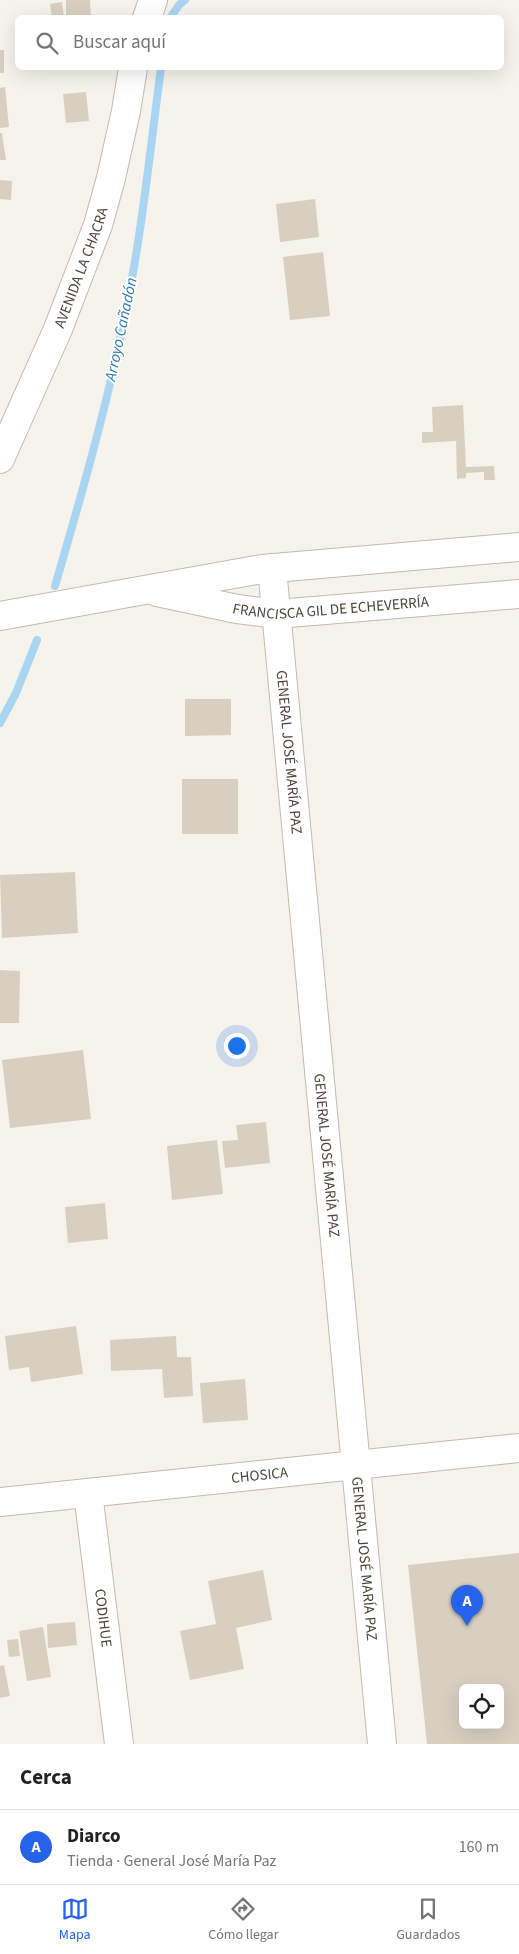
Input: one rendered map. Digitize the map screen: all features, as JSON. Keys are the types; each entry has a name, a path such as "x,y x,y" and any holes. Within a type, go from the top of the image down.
{"street":[{"path":"148,15 153,0"},
{"name":"AVENIDA LA CHACRA","path":"0,459 58,329 98,225 126,111 133,70"},
{"name":"FRANCISCA GIL DE ECHEVERRÍA","path":"0,616 238,572 519,547"},
{"name":"GENERAL JOSÉ MARÍA PAZ","path":"272,568 382,1744"},
{"name":"FRANCISCA GIL DE ECHEVERRÍA","path":"146,589 237,610 277,614 519,594"},
{"name":"CHOSICA","path":"0,1502 519,1448"},
{"name":"CODIHUE","path":"88,1493 119,1744"}],"building":[{"path":"66,0 90,0 91,15 66,15"},
{"path":"62,2 64,15 52,15 50,4"},
{"path":"0,50 4,50 4,73 0,73"},
{"path":"5,87 9,127 0,128 0,88"},
{"path":"86,92 89,121 66,123 63,94"},
{"path":"0,133 2,133 6,160 0,160"},
{"path":"0,180 12,181 11,200 0,199"},
{"path":"315,199 319,237 280,242 276,204"},
{"path":"323,252 330,316 290,320 283,257"},
{"path":"463,405 466,467 494,466 495,480 484,480 484,472 466,473 466,478 457,479 456,441 422,443 422,432 433,432 432,407"},
{"path":"185,699 231,699 231,735 185,736"},
{"path":"182,779 238,779 238,834 182,834"},
{"path":"75,872 78,933 2,938 0,875"},
{"path":"0,970 20,971 19,1023 0,1023"},
{"path":"83,1050 91,1119 10,1128 2,1060"},
{"path":"266,1122 270,1163 225,1168 222,1141 238,1140 236,1125"},
{"path":"217,1140 223,1194 172,1200 167,1146"},
{"path":"105,1203 108,1239 68,1243 65,1207"},
{"path":"76,1326 83,1374 31,1382 29,1367 9,1370 5,1336"},
{"path":"176,1336 177,1357 191,1357 193,1396 164,1398 162,1369 111,1371 110,1340"},
{"path":"245,1379 248,1420 203,1423 200,1383"},
{"path":"519,1553 519,1744 427,1744 408,1565"},
{"path":"263,1570 272,1620 236,1628 244,1669 190,1680 180,1631 216,1624 208,1581"},
{"path":"75,1622 77,1645 48,1648 47,1624"},
{"path":"43,1627 51,1677 27,1681 19,1631"},
{"path":"18,1639 20,1656 9,1657 7,1640"},
{"path":"4,1665 10,1696 0,1698 0,1666"}],"waterway":[{"name":"Arroyo Cañadón","path":"172,15 185,0"},
{"name":"Arroyo Cañadón","path":"55,586 102,417 125,315 141,222 161,70"},
{"name":"Arroyo Cañadón","path":"0,723 16,693 37,640"}],"place":[{"name":"Diarco","path":"467,1626"}]}
